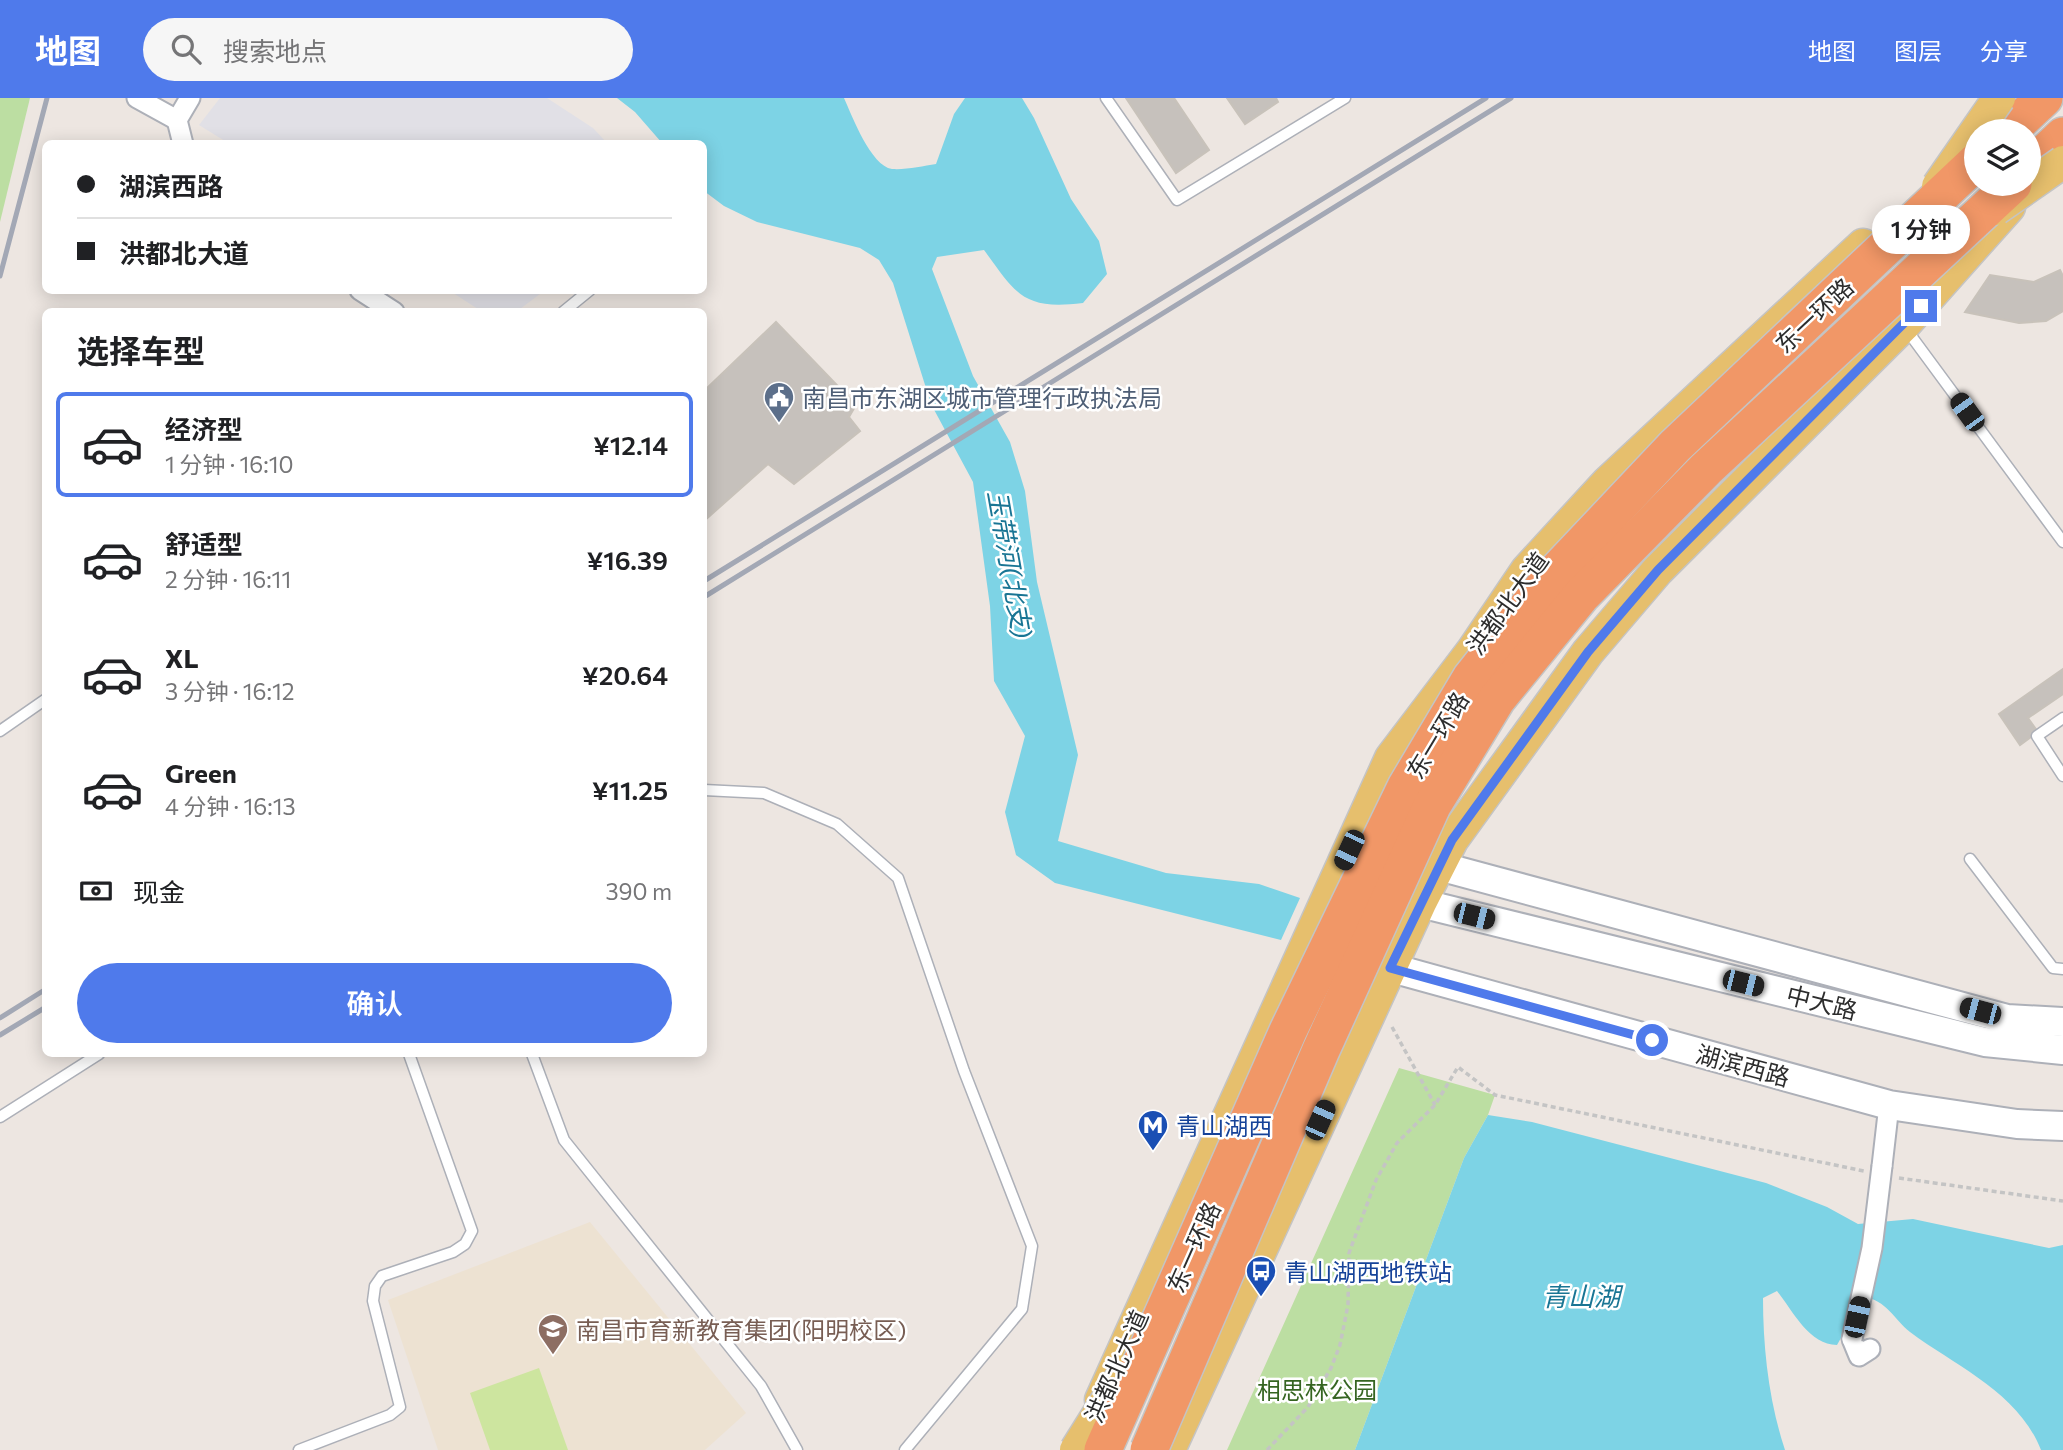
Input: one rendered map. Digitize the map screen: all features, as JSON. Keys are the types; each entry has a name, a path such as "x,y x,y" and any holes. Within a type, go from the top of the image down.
{"highway":[{"path":"2022,119 2044,98"},
{"path":"2041,157 2063,136"},
{"name":"东一环路","path":"1103,1450 1288,1031 1394,811 1471,678 1553,575 1675,446 1964,173"},
{"name":"东一环路","path":"1149,1450 1321,1050 1432,806 1497,699 1581,596 1706,469 2001,196"}],"main road":[{"path":"1921,214 1999,98"},
{"path":"2002,119 2026,98"},
{"path":"1169,1450 1420,903 1452,840 1588,652 1658,570 1903,326 2063,150"},
{"name":"洪都北大道","path":"1077,1450 1391,758 1473,650 1527,570 1607,483 1964,154"},
{"path":"1964,232 2063,162"},
{"name":"中大路","path":"1439,866 2007,1019 2063,1022"},
{"name":"中大路","path":"1420,903 1985,1042 2063,1050"},
{"name":"湖滨西路","path":"1308,941 1390,968 1889,1105 2017,1124 2063,1126"},
{"path":"1077,1450 1174,1290"}],"street":[{"path":"137,98 177,120"},
{"path":"182,140 177,120 190,98"},
{"path":"366,294 388,308"},
{"path":"1870,1349 1858,1356 1852,1339 1872,1248 1889,1105"}],"lane":[{"path":"1106,98 1177,200 1345,98"},
{"path":"568,308 585,294"},
{"path":"1903,326 2063,542"},
{"path":"0,731 42,702"},
{"path":"2063,718 2037,736 2063,776"},
{"path":"707,790 764,793 837,824 898,878 964,1071 1032,1246 1022,1309 905,1450"},
{"path":"1970,859 2053,968 2063,969"},
{"path":"0,1117 94,1057"},
{"path":"299,1450 390,1415 400,1406 373,1301 375,1286 383,1276 453,1252 465,1244 472,1231 410,1057"},
{"path":"533,1057 564,1140 761,1386 797,1450"}],"path":[{"path":"1391,1026 1434,1105"},
{"path":"1267,1450 1308,1407 1331,1368 1340,1345 1348,1304 1349,1253 1376,1180 1397,1143 1434,1105 1458,1067 1494,1095 1880,1171 1926,1184 2063,1200"}],"shaded area":[{"path":"220,98 547,98 593,128 604,140 223,140 199,125"},
{"path":"455,294 540,294 521,308 476,308"},
{"name":"南昌市育新教育集团(阳明校区)","path":"590,1222 746,1413 705,1450 438,1450 388,1300"}],"green space":[{"path":"0,98 30,98 0,222"},
{"name":"相思林公园","path":"1399,1068 1495,1095 1488,1115 1464,1158 1355,1450 1227,1450"},
{"path":"539,1368 568,1450 490,1450 470,1393"}],"water":[{"name":"玉带河(北支)","path":"617,98 844,98 870,150 884,166 897,169 936,164 954,114 965,98 1022,98 1071,199 1099,241 1107,274 1083,303 1063,305 1047,304 1023,296 984,250 937,257 932,269 973,376 1010,442 1025,491 1037,582 1078,755 1058,841 1166,873 1259,884 1300,898 1281,940 1055,883 1016,855 1005,812 1025,736 994,681 990,606 973,482 931,404 893,283 879,260 860,248 757,222 724,206 707,193 707,140 659,140 635,112"},
{"name":"青山湖","path":"1488,1115 1532,1122 1766,1183 1827,1207 1858,1224 1913,1219 2049,1248 2063,1245 2063,1450 2041,1450 2031,1430 2002,1396 1910,1332 1878,1302 1864,1297 1837,1345 1827,1344 1810,1333 1777,1291 1763,1298 1764,1337 1771,1394 1785,1450 1355,1450 1464,1158"}],"building":[{"path":"1126,98 1174,98 1209,150 1176,173"},
{"path":"1227,98 1276,98 1278,102 1245,124"},
{"path":"2060,270 2063,276 2063,311 2046,321 2019,323 1965,312 1990,275 2034,282"},
{"name":"南昌市东湖区城市管理行政执法局","path":"776,322 856,405 849,417 860,431 794,484 768,464 707,518 707,388"},
{"path":"2063,669 2063,694 2028,718 2038,732 2020,745 1999,714"}],"railway":[{"path":"0,276 47,98"},
{"path":"707,579 1486,98"},
{"path":"707,595 1511,98"},
{"path":"0,1018 42,992"},
{"path":"0,1035 42,1009"}],"place":[{"name":"南昌市东湖区城市管理行政执法局","path":"779,424"},
{"name":"青山湖西","path":"1153,1152"},
{"name":"青山湖西地铁站","path":"1261,1298"},
{"name":"南昌市育新教育集团(阳明校区)","path":"553,1356"}],"route":[{"path":"1652,1040 1390,968 1452,840 1588,652 1658,570 1921,306"}]}
